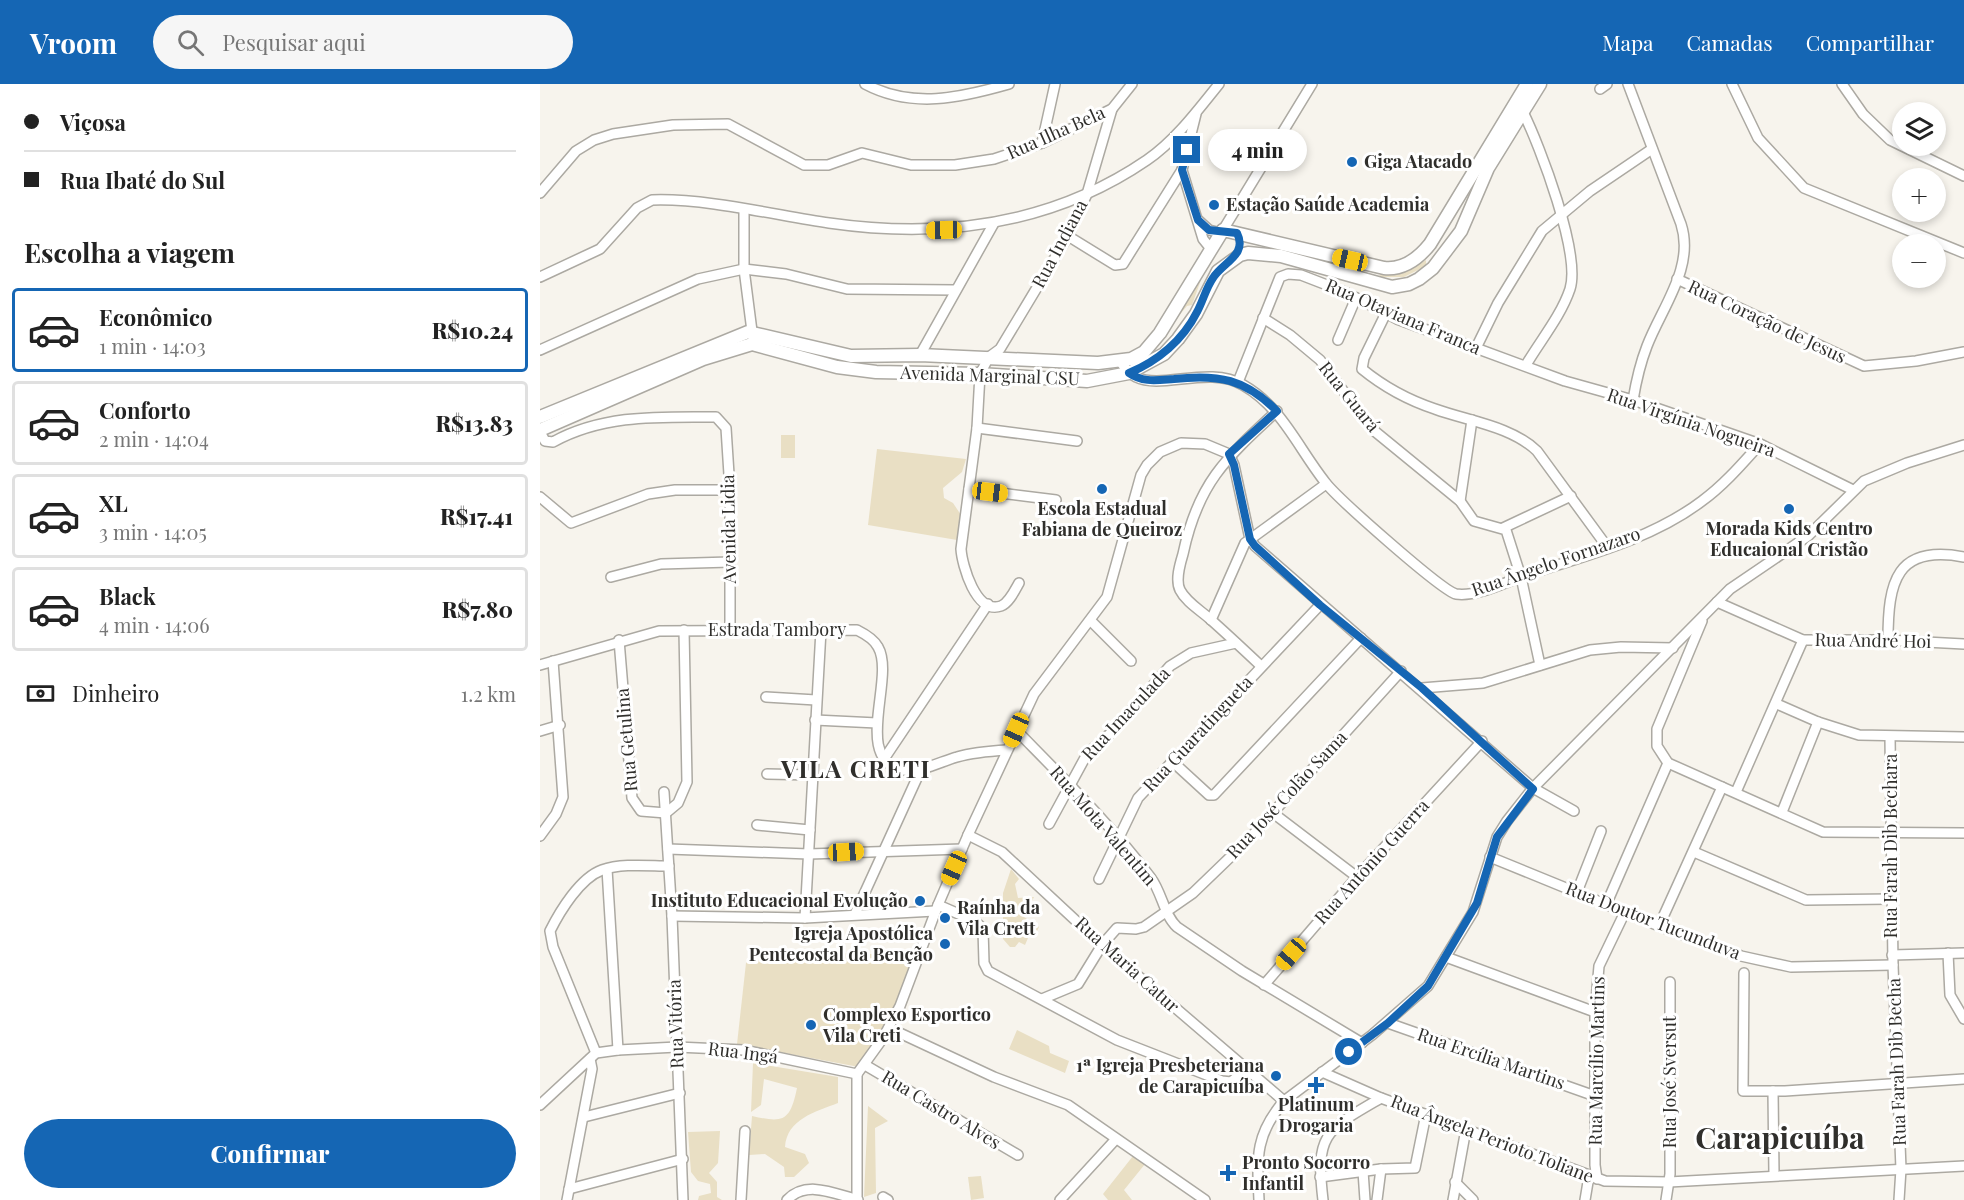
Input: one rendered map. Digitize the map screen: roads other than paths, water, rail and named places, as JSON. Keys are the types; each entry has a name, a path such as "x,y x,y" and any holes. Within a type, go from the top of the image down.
{"main road":[{"path":"1430,244 1527,84"},
{"path":"1211,249 1233,259 1248,253 1263,253 1392,287 1409,284 1433,268 1455,239 1472,211 1488,168 1540,84"},
{"path":"1222,232 1237,233 1393,269 1418,257 1449,225 1457,230 1455,239"},
{"name":"Avenida Marginal CSU","path":"540,431 753,338 854,370 1120,361 1144,352 1151,344 1222,232"},
{"path":"1233,259 1240,243 1237,233"},
{"name":"Avenida Marginal CSU","path":"540,417 734,336 851,356 920,354 1087,381 1129,373 1164,354 1178,339 1196,314 1212,279 1233,259"}],"street":[{"path":"865,84 912,100 957,98 983,88 1009,84"},
{"path":"1042,143 1055,84"},
{"name":"Rua Ilha Bela","path":"540,193 576,151 594,140 613,134 673,125 728,124 798,163 814,166 828,165 862,153 911,165 955,165 994,159 1042,143 1112,109 1132,84"},
{"path":"540,277 600,249 645,202 662,200 833,223 912,230 944,230 994,223 1047,211 1087,194 1148,160 1197,111 1219,84"},
{"path":"1198,220 1209,230 1222,232 1312,84"},
{"path":"1628,84 1685,235 1685,255 1677,279 1647,345 1633,400"},
{"path":"1732,84 1758,138 1804,188 1964,253"},
{"path":"1842,84 1863,114 1890,140 1964,176"},
{"name":"Rua Indiana","path":"984,366 1000,350 1068,236 1087,194 1112,109"},
{"path":"1068,236 1115,265 1123,264 1182,170 1197,111"},
{"path":"1523,112 1544,160 1570,260 1570,287 1526,365"},
{"path":"1476,348 1498,303 1542,231 1590,191 1652,149"},
{"path":"1182,170 1203,239 1211,249"},
{"path":"744,210 744,269 753,338"},
{"path":"920,354 994,223"},
{"path":"540,350 698,279 744,269 786,274 847,289 955,290"},
{"name":"Rua Otaviana Franca","path":"1263,318 1280,278 1288,274 1301,275 1345,292 1386,313 1526,365"},
{"path":"1345,292 1350,277"},
{"name":"Rua Coração de Jesus","path":"1677,279 1864,366 1898,364 1964,352"},
{"path":"1338,340 1356,298"},
{"path":"1386,313 1364,358 1362,369 1389,389 1407,398 1526,441 1537,451 1608,548"},
{"path":"1120,361 1129,373 1142,380 1214,377 1238,382 1263,318"},
{"name":"Rua Guará","path":"1263,318 1297,340 1320,360 1372,429 1460,501 1474,521 1505,530"},
{"name":"Rua Virgínia Nogueira","path":"1526,365 1565,381 1633,400 1761,444 1853,490"},
{"path":"984,366 961,549 962,563 976,595 988,604 1003,606 1019,584"},
{"name":"Rua Ângelo Fornazaro","path":"1238,382 1265,399 1277,411 1326,484 1451,593 1467,594 1608,548 1678,517 1728,479 1761,444"},
{"path":"1261,666 1180,589 1179,568 1197,503 1208,483 1229,454 1277,411"},
{"name":"Avenida Lidia","path":"540,431 545,441 553,442 606,421 657,417 716,417 726,428 730,490 730,630"},
{"path":"1460,501 1472,420"},
{"path":"977,428 1077,441"},
{"path":"787,1200 794,1193 807,1188 857,1200 857,1074 889,1028 912,977 936,908 1034,694 1107,597 1115,576 1141,475 1160,452 1181,443 1204,444 1229,454 1234,465 1250,539 1320,605 1422,688 1533,789 1574,811"},
{"path":"1259,1200 1258,1162 1261,1136 1284,1101 1388,1023 1423,992 1477,903 1490,857 1501,829 1533,789 1717,602 1755,571 1813,531 1853,490 1876,475 1964,446"},
{"path":"1211,620 1241,549 1250,539 1326,484"},
{"path":"969,489 1056,500"},
{"path":"540,496 563,522 574,522 637,497 657,493 730,490"},
{"path":"1540,664 1521,577 1505,530 1571,496"},
{"path":"1888,640 1890,594 1900,573 1924,555 1940,553 1964,557"},
{"path":"611,577 661,564 730,562"},
{"name":"Rua André Hoi","path":"1717,602 1803,640 1888,640 1964,644"},
{"path":"988,604 884,759 904,770 973,753 1007,750"},
{"name":"Rua Guaratingueta","path":"1100,879 1138,798 1320,605"},
{"path":"1703,618 1657,729 1657,746 1668,763 1823,832 1964,833"},
{"path":"1091,621 1131,661"},
{"path":"666,813 678,803 687,782 684,630"},
{"path":"805,918 821,630"},
{"name":"Estrada Tambory","path":"540,664 619,640 659,631 857,630 873,640 880,648 883,680 877,723 878,738 884,759"},
{"path":"1173,762 1209,795 1216,794 1361,638"},
{"name":"Rua Getulina","path":"619,640 632,798 641,811 666,813"},
{"path":"1736,792 1777,704 1803,640"},
{"name":"Rua Imaculada","path":"1049,824 1087,754 1114,730 1170,666 1191,653 1236,643"},
{"path":"1422,688 1483,683 1540,664 1607,648 1673,648"},
{"path":"540,836 556,814 564,797 560,725 553,661"},
{"name":"Rua José Colão Sama","path":"1102,945 1117,928 1140,929 1168,913 1216,871 1273,813 1401,672"},
{"path":"766,697 816,700"},
{"path":"1777,704 1818,722 1859,735 1964,737"},
{"path":"815,720 877,723"},
{"path":"1782,812 1818,722"},
{"path":"540,731 560,725"},
{"name":"Rua Mota Valentim","path":"1016,730 1118,837 1158,887 1168,913 1177,927 1264,985 1362,1043"},
{"name":"Rua Farah Dib Bechara","path":"1890,737 1892,960"},
{"name":"Rua Antônio Guerra","path":"1264,985 1357,877 1482,741"},
{"path":"1606,905 1668,763"},
{"path":"855,914 922,767"},
{"path":"767,774 813,775"},
{"path":"1659,926 1722,787"},
{"name":"Rua Vitória","path":"664,792 672,916 684,1200"},
{"path":"1273,813 1357,877"},
{"path":"757,825 810,830"},
{"path":"1577,892 1601,831"},
{"name":"Rua Maria Catur","path":"968,835 1002,852 1102,945 1284,1101"},
{"path":"668,849 809,854 962,849"},
{"path":"1694,852 1806,900 1891,899"},
{"name":"Rua Doutor Tucunduva","path":"1490,857 1722,950 1776,964 1805,968 1964,953"},
{"path":"567,1200 584,1117 593,1056 550,934 579,888 595,873 607,869 669,866"},
{"path":"607,869 618,1050"},
{"path":"672,916 805,918 936,908 975,921 983,929 984,963 988,971 1117,1040 1222,1081 1231,1082 1248,1068"},
{"name":"Rua Marcílio Martins","path":"1585,1200 1593,1178 1595,1012 1599,966 1625,912"},
{"path":"1042,999 1078,984 1102,945"},
{"path":"1948,953 1951,999 1964,1019"},
{"path":"1446,957 1595,1012"},
{"name":"Rua Farah Dib Becha","path":"1892,960 1899,1083 1901,1169 1899,1200"},
{"path":"1744,973 1743,1091 1964,1079"},
{"name":"Rua José Sversut","path":"1666,1200 1669,1182 1670,982"},
{"name":"Rua Ercília Martins","path":"1388,1023 1595,1096"},
{"path":"889,1028 994,1077 1068,1105 1205,1200"},
{"name":"Rua Ingá","path":"593,1056 618,1050 677,1047 751,1051 857,1074"},
{"path":"540,1105 593,1056"},
{"name":"Rua Castro Alves","path":"865,1065 1018,1155"},
{"name":"Rua Ângela Perioto Toliane","path":"1322,1072 1381,1098 1593,1178 1622,1183 1964,1166"},
{"path":"1773,1091 1774,1175"},
{"path":"584,1117 680,1093"},
{"path":"1323,1200 1320,1177 1322,1145 1327,1136 1342,1120 1381,1098"},
{"path":"1320,1177 1381,1169 1415,1168 1426,1114"},
{"path":"1453,1200 1466,1129"},
{"path":"741,1200 745,1131"},
{"path":"1060,1200 1116,1139"},
{"path":"569,1188 683,1159"},
{"path":"1377,1200 1381,1169"},
{"path":"1363,1171 1365,1200"},
{"path":"1455,1182 1473,1200"}],"place":[{"name":"Giga Atacado","path":"1352,162"},
{"name":"Estação Saúde Academia","path":"1214,205"},
{"name":"Escola Estadual Fabiana de Queiroz","path":"1102,489"},
{"name":"Morada Kids Centro Educaional Cristão","path":"1789,509"},
{"name":"Instituto Educacional Evolução","path":"920,901"},
{"name":"Raínha da Vila Crett","path":"945,918"},
{"name":"Igreja Apostólica Pentecostal da Benção","path":"945,944"},
{"name":"Complexo Esportico Vila Creti","path":"811,1025"},
{"name":"1ª Igreja Presbeteriana de Carapicuíba","path":"1276,1076"},
{"name":"Platinum Drogaria","path":"1316,1085"},
{"name":"Pronto Socorro Infantil","path":"1228,1173"}],"district":[{"name":"VILA CRETI","path":"856,770"},
{"name":"Carapicuíba","path":"1780,1139"}]}
